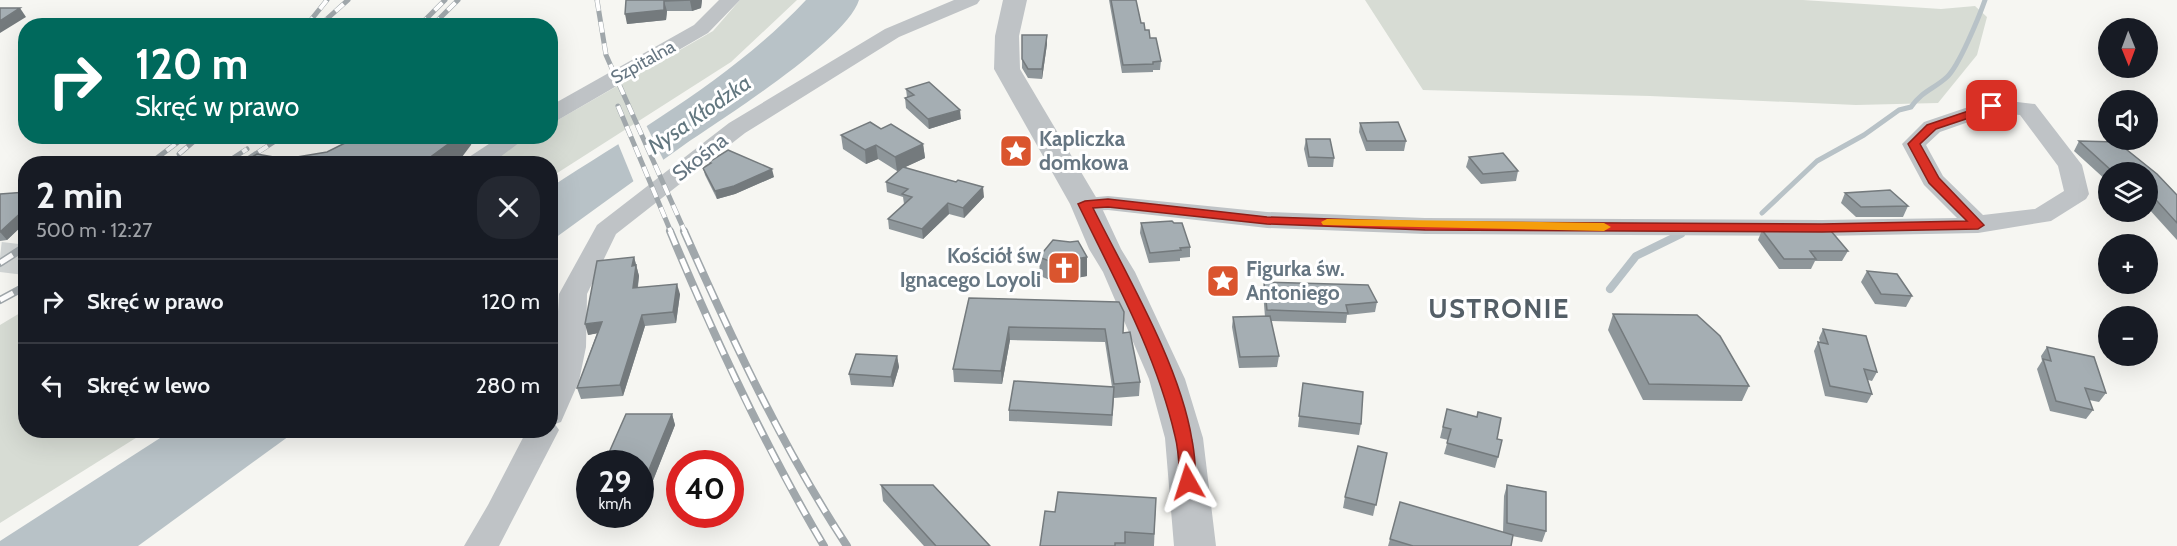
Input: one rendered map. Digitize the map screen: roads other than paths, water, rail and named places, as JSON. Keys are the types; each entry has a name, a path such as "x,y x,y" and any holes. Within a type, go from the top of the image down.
{"street":[{"name":"Szpitalna","path":"558,110 701,29 730,0"},
{"name":"Skośna","path":"558,395 564,381 571,347 573,294 606,230 737,128 852,60 891,33 970,0"},
{"path":"1015,0 1007,36 1007,69 1085,204 1132,298 1167,379 1184,438 1195,546"},
{"path":"1085,204 1108,203 1267,220 1425,226 1833,228 1978,225 2042,216 2077,194 2070,165 2027,109 1992,106 1982,109 1932,127 1914,144 1934,180 1978,225"},
{"path":"486,156 505,144"},
{"path":"481,546 501,513 539,438"}],"water":[{"name":"Nysa Kłodzka","path":"806,0 859,0 850,17 808,57 558,236 558,183 717,78 778,28"},
{"path":"160,438 286,438 138,546 0,546 0,541"}],"waterway":[{"path":"1762,213 1817,161 1864,135 1899,110 1911,107 1919,97 1947,77 1963,52 1985,0"},
{"path":"1610,289 1636,256 1681,234"}],"tunnel":[{"path":"0,257 18,259"}],"railway":[{"path":"312,18 327,0"},
{"path":"328,18 348,0"},
{"path":"427,18 445,0"},
{"path":"440,18 458,0"},
{"path":"597,0 606,55 685,232"},
{"path":"618,106 671,232"},
{"path":"160,156 175,144"},
{"path":"179,154 191,144"},
{"path":"252,156 271,144"},
{"path":"236,156 247,149"},
{"path":"670,231 741,391 824,546"},
{"path":"684,231 779,431 847,546"},
{"path":"0,263 18,251"},
{"path":"0,300 18,290"}],"place":[{"name":"Kapliczka domkowa","path":"1016,151"},
{"name":"Kościół św Ignacego Loyoli","path":"1064,268"},
{"name":"Figurka św. Antoniego","path":"1223,281"}],"district":[{"name":"USTRONIE","path":"1499,309"}]}
